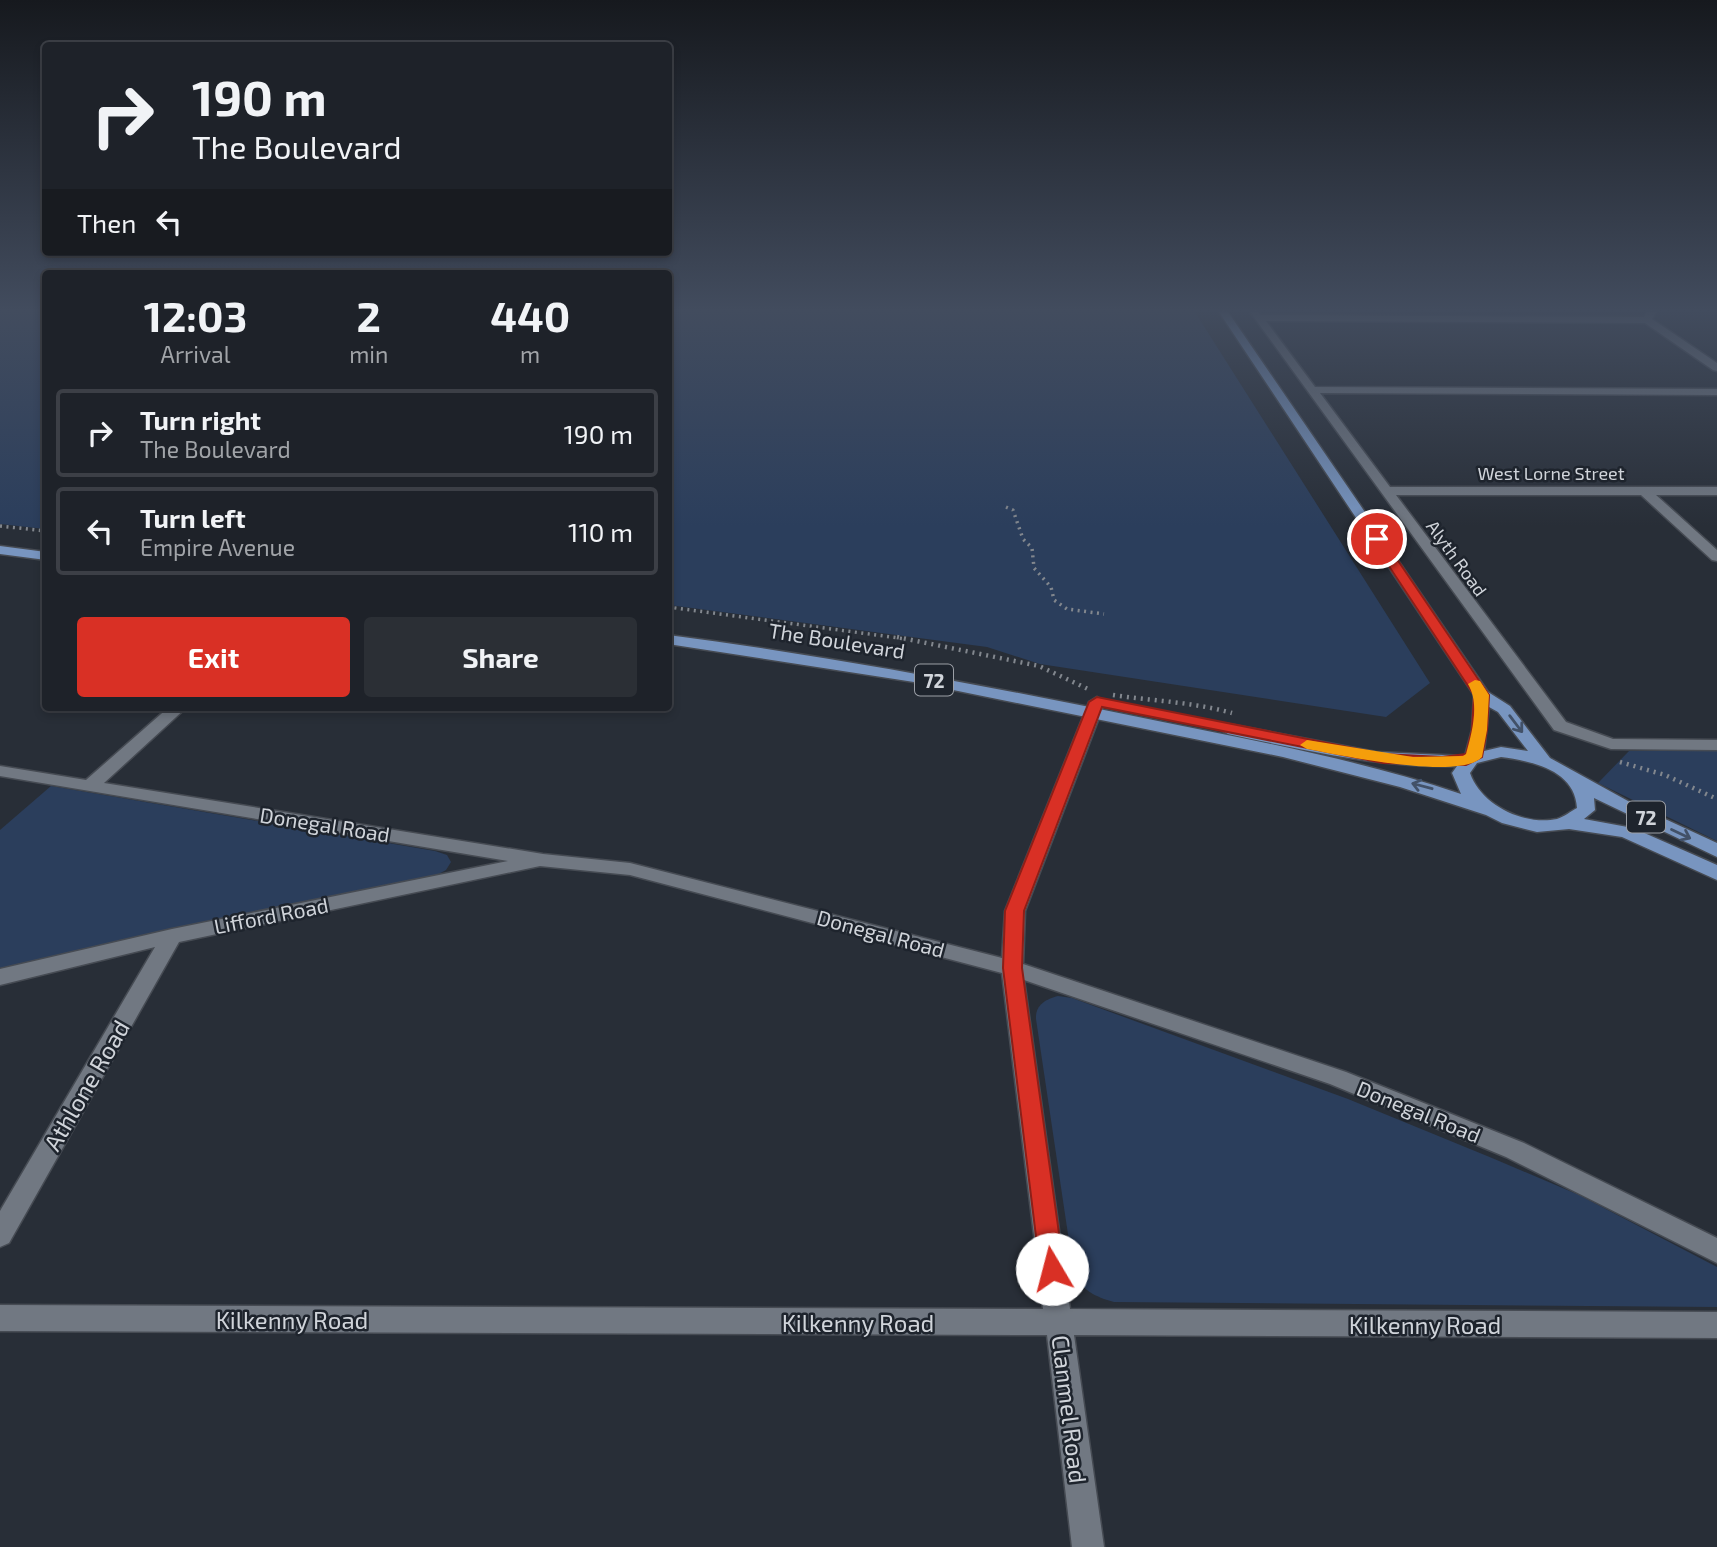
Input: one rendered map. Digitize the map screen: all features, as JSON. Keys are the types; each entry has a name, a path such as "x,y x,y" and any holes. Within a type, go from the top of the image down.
{"main road":[{"path":"1271,381 1482,695 1504,709 1544,761"},
{"path":"0,541 42,546"},
{"path":"0,550 42,555"},
{"name":"The Boulevard","path":"672,629 858,656 1099,700 1363,756 1413,762 1470,759"},
{"name":"The Boulevard","path":"672,640 1099,700 1440,791 1487,808"},
{"path":"1470,759 1480,730 1482,695"},
{"name":"72","path":"1717,851 1631,810 1544,761 1500,752 1470,759 1460,770 1460,779 1474,799 1512,819 1539,825 1569,823 1626,832 1717,873"},
{"path":"1569,823 1587,810 1588,801 1584,790 1576,781"}],"street":[{"name":"Alyth Road","path":"1305,381 1560,726 1611,744 1717,745"},
{"path":"1312,390 1717,392"},
{"name":"West Lorne Street","path":"1386,491 1717,491"},
{"path":"1643,491 1717,558"},
{"name":"Clanmel Road","path":"1088,1547 1012,968 1014,911 1099,700"},
{"path":"91,785 175,711"},
{"name":"Donegal Road","path":"0,771 543,860 630,869 1012,968 1338,1078 1514,1150 1717,1251"},
{"name":"Lifford Road","path":"0,977 172,936 543,860"},
{"name":"Athlone Road","path":"0,1235 172,936"},
{"name":"Kilkenny Road","path":"0,1318 1717,1325"}],"path":[{"path":"1006,507 1013,510 1023,538 1032,548 1034,568 1051,587 1054,600 1067,610 1104,614"},
{"path":"0,526 42,531"},
{"path":"672,608 897,637 1039,666 1080,686 1099,700 1204,705 1239,716"},
{"path":"1609,758 1665,775 1717,799"}],"shaded area":[{"path":"0,381 42,381 42,529 0,524"},
{"path":"672,381 1239,381 1430,683 1386,717 1040,664 987,647 672,605"},
{"path":"1629,751 1717,751 1717,841 1598,783"},
{"path":"51,786 435,851 447,855 451,862 446,870 435,876 0,973 0,830"},
{"path":"1058,996 1072,998 1348,1099 1579,1195 1717,1267 1717,1307 1114,1302 1100,1298 1083,1287 1073,1268 1036,1019 1037,1010 1042,1003"}],"slow traffic":[{"path":"1307,745 1383,759 1413,762 1466,761 1474,757 1480,730 1482,695 1475,684"}],"route":[{"path":"1052,1269 1012,968 1014,911 1097,702 1383,759 1442,762 1466,761 1474,757 1480,730 1482,695 1377,539"}]}
